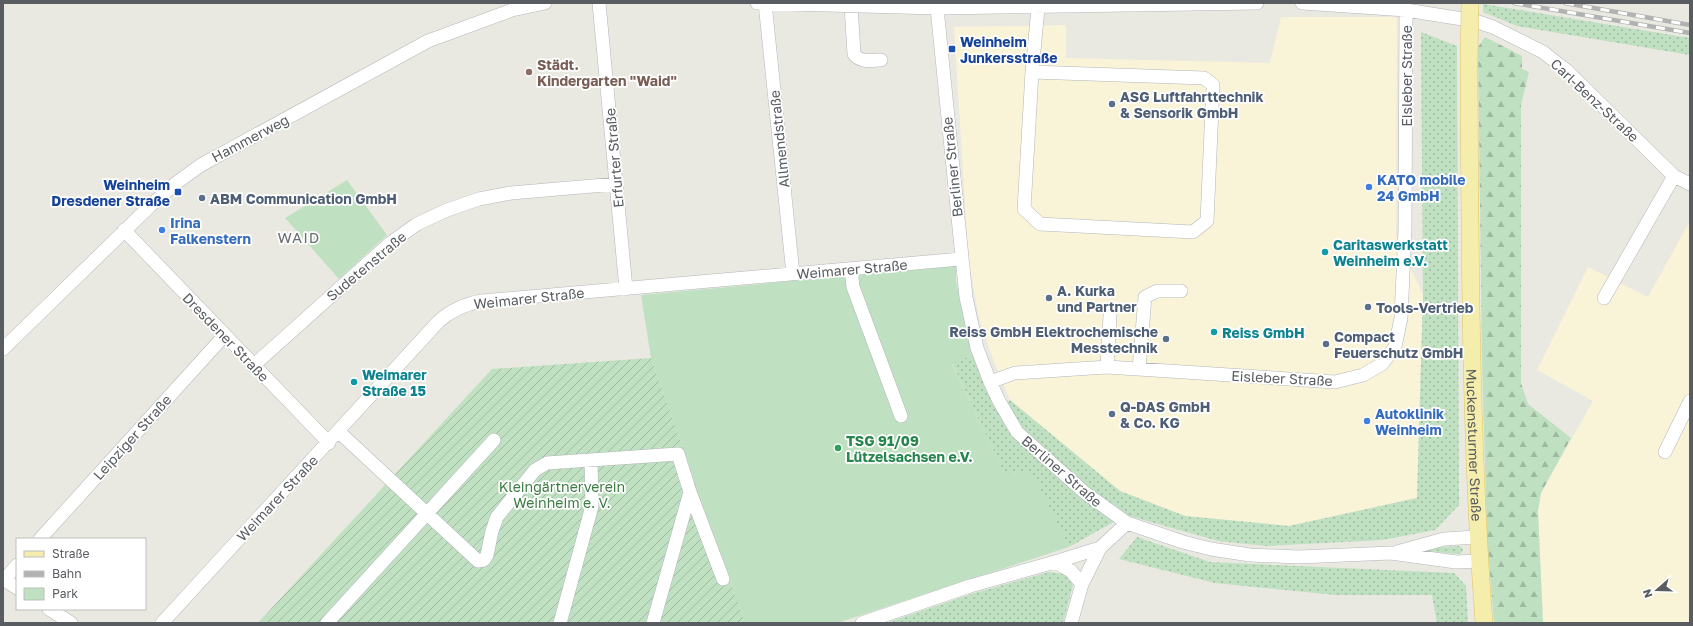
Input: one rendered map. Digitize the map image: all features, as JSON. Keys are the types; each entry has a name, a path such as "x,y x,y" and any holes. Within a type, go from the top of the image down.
{"main road":[{"name":"Muckensturmer Straße","path":"1470,3 1470,338 1477,537 1484,623"}],"street":[{"name":"Hammerweg","path":"3,349 124,230 176,183 201,165 428,42 512,10 545,3"},
{"name":"Erfurter Straße","path":"599,3 626,289"},
{"path":"757,3 937,8 1038,8 1257,3"},
{"name":"Allmendstraße","path":"765,3 793,274"},
{"name":"Carl-Benz-Straße","path":"1302,3 1406,10 1475,21 1493,27 1543,52 1566,70 1674,176 1690,184"},
{"path":"851,6 854,54 857,58 862,60 882,60"},
{"name":"Berliner Straße","path":"937,8 966,297 977,348 999,401 1017,432 1084,492 1127,523 1183,542 1211,549 1250,555 1299,557 1391,553 1456,562 1479,561"},
{"path":"1032,72 1204,78 1213,85 1207,221 1193,232 1040,224 1024,209 1032,72 1038,8"},
{"name":"Eisleber Straße","path":"990,382 1015,373 1107,367 1335,382 1363,375 1382,364 1395,347 1401,318 1405,229 1406,10"},
{"path":"1604,298 1674,176"},
{"name":"Sudetenstraße","path":"253,366 389,244 417,224 447,210 479,199 511,193 616,184"},
{"name":"Dresdener Straße","path":"124,230 224,336 329,443"},
{"name":"Weimarer Straße","path":"162,623 329,443 438,322 447,314 459,307 482,301 961,259"},
{"path":"851,269 853,288 901,416"},
{"path":"1139,369 1145,297 1157,291 1181,291"},
{"path":"1107,367 1110,316"},
{"name":"Leipziger Straße","path":"41,538 224,336"},
{"path":"1665,452 1690,401"},
{"path":"338,432 478,561 484,560 487,555 492,531 497,517 535,470 547,463 678,454 690,492 723,579"},
{"path":"327,623 494,440"},
{"path":"560,623 592,506 591,460"},
{"path":"653,623 690,492"},
{"path":"1071,623 1082,584 1100,548 1127,523"},
{"name":"Berliner Straße","path":"1391,553 1444,539 1477,537"},
{"path":"862,623 970,586 1100,548"},
{"path":"1055,562 1070,571 1082,584"},
{"path":"16,566 3,579 16,587"},
{"path":"51,610 71,623"}],"shaded area":[{"path":"1281,17 1397,17 1396,236 1423,295 1417,498 1289,526 1185,516 1120,491 1010,400 991,354 979,318 971,274 968,253 954,27 1066,25 1066,58 1270,63"},
{"path":"1690,221 1690,623 1543,623 1538,511 1541,493 1593,401 1537,370 1588,267 1648,297"}],"green space":[{"path":"1483,4 1690,38 1690,55 1517,26 1483,12"},
{"path":"1421,32 1457,46 1459,505 1435,530 1382,540 1267,546 1218,541 1126,515 1069,547 1032,473 1005,474 952,363 973,355 999,409 1010,400 1120,491 1185,516 1289,526 1417,498 1423,295"},
{"path":"1485,37 1522,56 1522,69 1529,72 1521,105 1521,383 1528,404 1571,438 1541,493 1538,511 1543,623 1494,623 1487,536 1482,359 1478,47"},
{"path":"347,180 387,235 339,279 285,218"},
{"name":"TSG 91/09 Lützelsachsen e.V.","path":"956,266 956,281 973,355 952,364 1005,474 1032,472 1069,547 837,623 745,623 651,358 641,295"},
{"name":"Kleingärtnerverein Weinheim e. V.","path":"651,358 745,623 258,623 492,369"},
{"path":"1137,537 1210,562 1454,573 1466,586 1468,623 1437,623 1432,595 1336,595 1215,583 1119,559"},
{"path":"1460,546 1463,549 1460,554 1424,551 1424,548"},
{"path":"1049,572 1064,574 1073,585 1063,623 886,623 971,594"}],"railway":[{"path":"1514,3 1690,33"},
{"path":"1565,3 1690,25"}],"place":[{"name":"Weinheim Junkersstraße","path":"952,49"},
{"name":"Städt. Kindergarten \"Waid\"","path":"529,72"},
{"name":"ASG Luftfahrttechnik & Sensorik GmbH","path":"1112,104"},
{"name":"KATO mobile 24 GmbH","path":"1369,187"},
{"name":"Weinheim Dresdener Straße","path":"178,192"},
{"name":"ABM Communication GmbH","path":"202,198"},
{"name":"Irina Falkenstern","path":"162,230"},
{"name":"Caritaswerkstatt Weinheim e.V.","path":"1325,252"},
{"name":"A. Kurka und Partner","path":"1049,298"},
{"name":"Tools-Vertrieb","path":"1368,307"},
{"name":"Reiss GmbH","path":"1214,332"},
{"name":"Reiss GmbH Elektrochemische Messtechnik","path":"1166,339"},
{"name":"Compact Feuerschutz GmbH","path":"1326,344"},
{"name":"Weimarer Straße 15","path":"354,382"},
{"name":"Q-DAS GmbH & Co. KG","path":"1112,414"},
{"name":"Autoklinik Weinheim","path":"1367,421"},
{"name":"TSG 91/09 Lützelsachsen e.V.","path":"838,448"}],"district":[{"name":"WAID","path":"299,237"}]}
